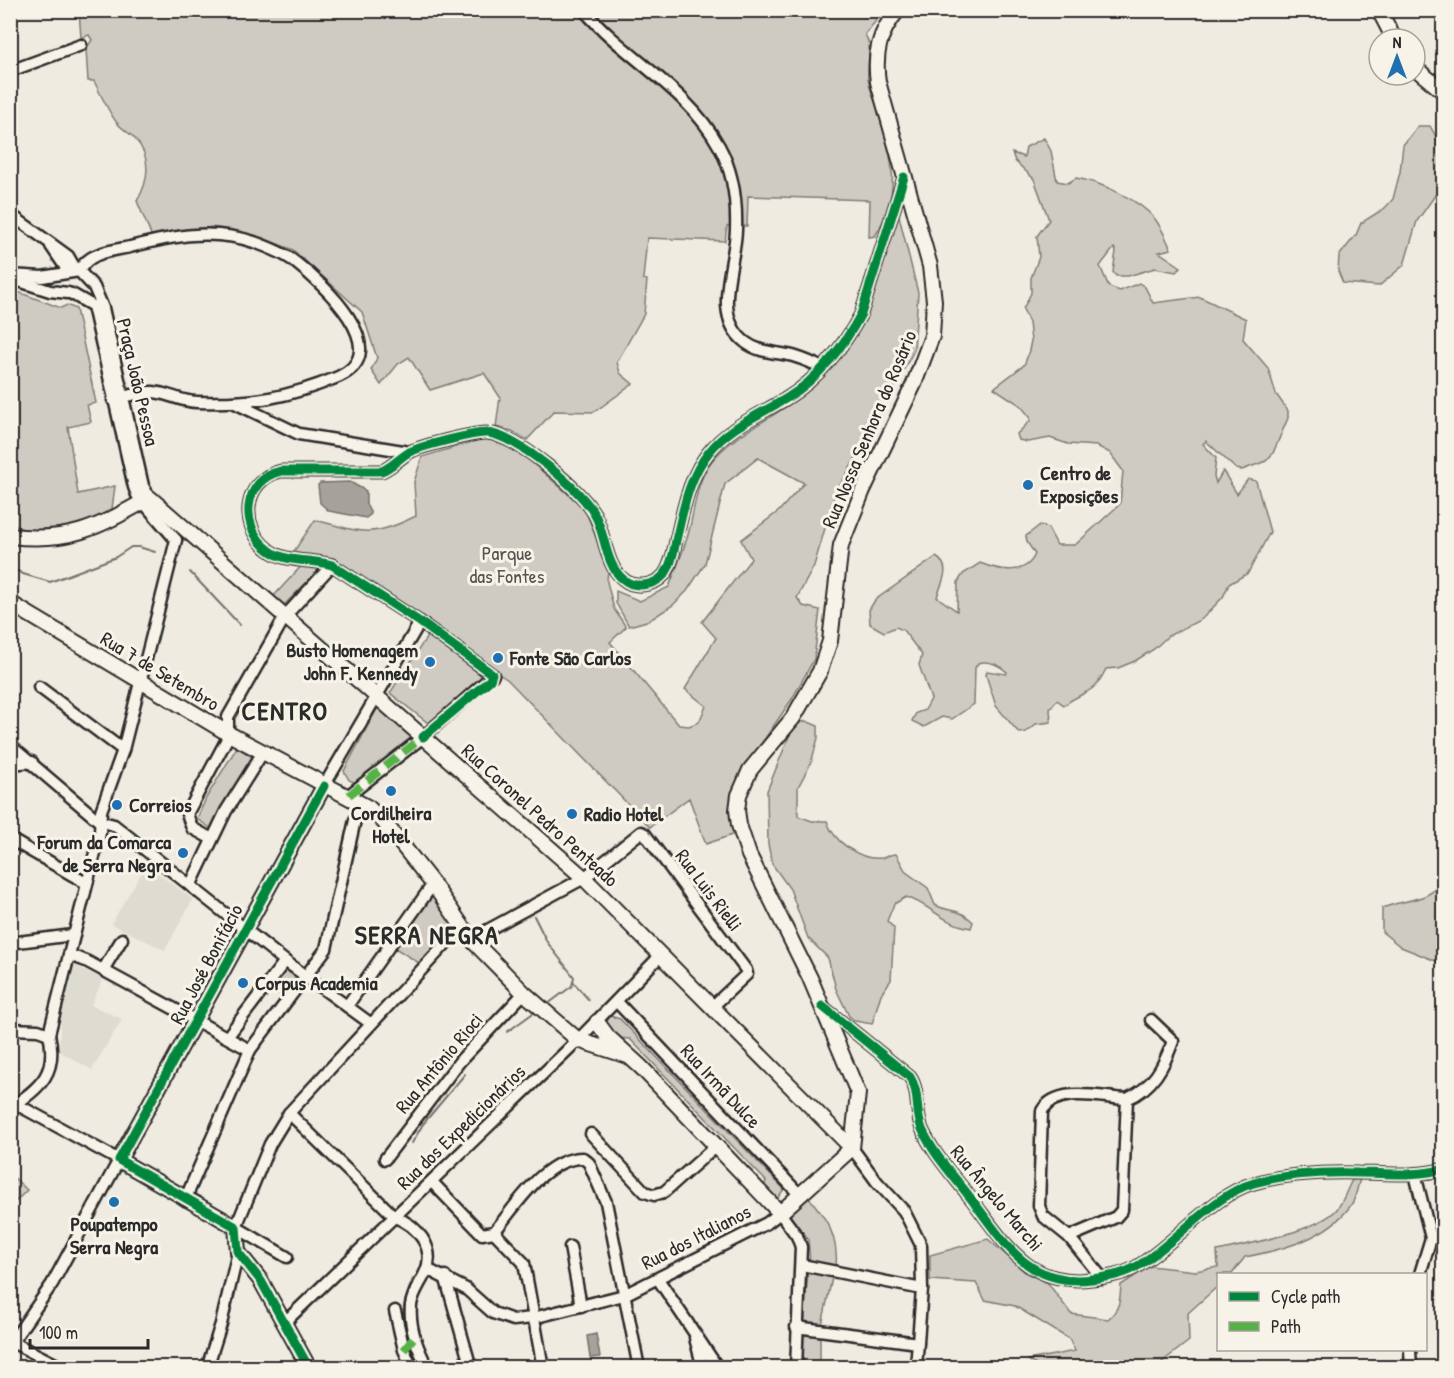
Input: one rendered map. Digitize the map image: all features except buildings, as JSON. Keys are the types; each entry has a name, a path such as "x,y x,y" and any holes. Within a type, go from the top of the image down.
{"main road":[{"name":"Rua Nossa Senhora do Rosário","path":"852,1148 858,1093 810,978 749,855 739,825 737,810 739,795 750,770 793,718 820,671 831,635 841,545 862,490 914,384 932,336 933,285 878,82 875,62 881,38 898,10"},
{"path":"1379,10 1388,27"},
{"path":"1427,78 1443,92"},
{"path":"10,529 17,537 65,537 83,533 147,500"},
{"name":"Rua Coronel Pedro Penteado","path":"147,500 186,528 584,878 852,1148"},
{"name":"Rua 7 de Setembro","path":"10,603 229,734 324,786 349,795 369,808 384,822 433,884 471,939 524,993 578,1040"},
{"name":"Rua José Bonifácio","path":"119,1160 324,786"},
{"path":"597,1022 780,1213"},
{"path":"578,1040 628,1056"},
{"name":"Rua dos Italianos","path":"780,1213 852,1148"},
{"path":"119,1160 236,1227 238,1252 261,1281 309,1368"}],"street":[{"path":"584,10 681,97 705,124 720,147 730,170 735,194 737,228 727,309 735,332 756,348 791,356 822,369"},
{"path":"10,71 81,45"},
{"path":"233,402 299,434 409,452 479,433 495,434 516,443 590,506 612,563 622,579 638,585 647,584 662,577 668,569 687,494 697,469 709,452 736,427 788,397 822,369 842,345 861,314 904,177"},
{"path":"10,214 68,256 83,289 70,293 50,291 10,276"},
{"path":"70,293 62,284 90,256 184,234 217,234 253,242 295,262 343,309 359,336 361,352 354,365 338,377 281,398 233,402 185,402 153,392 118,399"},
{"path":"49,243 56,256 75,272"},
{"path":"46,277 53,268 56,256"},
{"path":"10,276 46,277 75,272"},
{"name":"Praça João Pessoa","path":"75,272 100,298 132,480 147,500"},
{"name":"Praça João Pessoa","path":"70,293 93,306 118,399"},
{"path":"349,795 423,737 490,680 491,673 420,622 332,565 316,560 282,557 270,551 257,536 252,524 249,497 262,478 281,471 382,471 396,464 409,452"},
{"path":"147,500 176,540"},
{"path":"119,1160 13,1106 42,1083 49,1072 53,1050 49,1034 100,833 99,821 123,750 176,540 186,528"},
{"path":"212,839 192,828 187,814 229,734 228,717 286,615 332,565"},
{"path":"324,786 420,622"},
{"path":"39,687 123,750"},
{"path":"12,747 99,821 114,825 285,961 370,1023"},
{"path":"190,884 212,839 263,752"},
{"path":"10,765 32,762"},
{"path":"186,1200 250,1050 307,976 329,940 355,820 358,814 369,808"},
{"name":"Rua Luis Rielli","path":"584,878 639,833 645,834 745,968 747,974 713,1006"},
{"path":"10,839 86,883"},
{"path":"471,939 584,878"},
{"path":"347,1006 433,884"},
{"path":"287,1257 236,1227 270,1144 289,1113 462,926"},
{"path":"10,943 73,935"},
{"path":"103,970 122,939"},
{"path":"69,955 103,970 250,1050"},
{"name":"Rua dos Expedicionários","path":"285,1322 597,1022 661,955"},
{"path":"228,1036 285,961"},
{"name":"Rua Antônio Rioci","path":"385,1159 459,1061 524,993"},
{"name":"Rua Irmã Dulce","path":"617,1002 799,1194"},
{"name":"Rua Ângelo Marchi","path":"822,1006 910,1077 916,1090 920,1122 926,1136 1011,1249 1043,1275 1075,1281 1102,1278 1134,1268 1229,1195 1254,1182 1324,1173 1415,1174 1443,1169"},
{"path":"1102,1278 1069,1237 1043,1216 1039,1206 1042,1111 1050,1100 1063,1096 1127,1099 1140,1094 1163,1069 1173,1041 1151,1020"},
{"path":"10,1029 38,1030 49,1034"},
{"path":"1069,1237 1116,1217 1122,1210 1127,1099"},
{"path":"289,1113 395,1216 405,1221 425,1241 427,1269 411,1305 409,1344 412,1368"},
{"path":"591,1134 645,1192 654,1196 664,1192 716,1146"},
{"path":"852,1148 912,1223 921,1245 922,1289 916,1368"},
{"path":"432,1182 482,1234 494,1232 542,1176 561,1161 583,1158 589,1163 606,1202 639,1368"},
{"name":"Rua José Bonifácio","path":"11,1344 52,1284 119,1160"},
{"path":"1415,1174 1431,1238 1421,1273"},
{"path":"780,1213 797,1236 801,1247 796,1368"},
{"name":"Rua dos Italianos","path":"427,1269 445,1276 466,1289 493,1313 513,1320 533,1318 624,1295 767,1223 780,1213"},
{"path":"494,1232 524,1263 543,1368"},
{"path":"570,1247 581,1306"},
{"path":"207,1368 221,1324 238,1252"},
{"path":"802,1265 922,1289"},
{"path":"445,1276 471,1368"},
{"path":"658,1279 718,1368"},
{"path":"395,1311 409,1344 428,1368"},
{"path":"796,1326 918,1343"},
{"path":"694,1332 703,1368"},
{"path":"11,1344 63,1368"},
{"path":"1410,1351 1411,1368"}],"shaded area":[{"path":"350,482 366,491 366,504 371,514 366,518 329,511 320,503 318,485 320,483"},
{"path":"146,865 193,899 165,950 111,924"},
{"path":"74,965 103,979 91,1005 122,1019 92,1070 59,1051 62,998 69,972"},
{"path":"596,1334 600,1357 590,1358 587,1336"}],"green space":[{"path":"79,11 884,11 865,34 869,46 868,79 891,159 892,189 889,204 884,220 875,236 869,237 870,200 748,196 747,226 727,226 725,241 647,238 643,279 647,280 644,314 617,362 620,373 633,384 594,412 554,411 527,440 512,431 496,427 500,397 484,373 430,390 409,357 398,364 381,385 371,370 377,358 362,312 293,250 260,237 212,227 152,237 137,201 146,177 144,153 135,139 114,118 94,81 88,81 86,49 92,40 89,35 81,38"},
{"path":"11,105 16,108 17,140 11,148"},
{"path":"1418,126 1430,126 1443,149 1443,184 1417,221 1404,265 1379,286 1343,283 1338,271 1339,256 1356,235 1361,223 1385,208 1393,199 1400,172 1403,145"},
{"path":"1044,138 1051,151 1057,181 1068,183 1076,178 1086,180 1119,193 1140,205 1157,222 1171,249 1159,252 1181,267 1176,272 1155,268 1128,276 1116,276 1113,272 1116,251 1114,248 1100,266 1109,287 1120,291 1139,283 1145,287 1153,303 1200,297 1246,319 1243,339 1268,368 1276,394 1288,411 1288,418 1273,453 1266,461 1242,470 1236,469 1206,441 1203,444 1216,458 1214,476 1216,483 1223,471 1237,494 1248,479 1256,481 1270,532 1248,573 1229,584 1223,597 1202,619 1168,636 1154,649 1135,661 1118,668 1106,669 1093,688 1064,705 1057,700 1050,709 1051,722 1036,724 1026,732 1019,733 996,706 986,675 987,671 1006,674 1007,672 994,664 982,662 978,663 975,668 974,704 952,719 942,717 924,727 912,721 916,713 925,710 931,699 919,665 922,655 903,630 896,627 884,632 870,624 869,610 875,600 936,557 941,561 945,570 937,597 957,611 958,582 963,574 980,563 1011,570 1025,566 1035,554 1026,536 1040,525 1048,528 1057,545 1075,545 1120,504 1123,471 1110,453 1097,446 1068,444 1050,438 1028,442 1019,440 1017,434 1030,421 1030,417 1020,405 994,388 1024,365 1028,355 1031,341 1029,323 1023,309 1031,293 1031,278 1039,257 1037,236 1049,220 1034,179 1015,161 1012,153 1024,157 1026,147"},
{"name":"Parque das Fontes","path":"897,208 918,293 914,350 875,425 835,494 814,566 797,598 803,606 820,610 814,659 792,699 740,775 736,792 735,834 706,844 689,798 650,827 508,680 335,564 307,555 292,554 315,520 355,530 376,531 416,516 414,482 422,457 482,439 499,441 520,452 585,509 608,569 607,582 614,609 626,627 610,642 679,725 689,726 699,722 706,706 685,689 716,638 702,622 751,559 741,540 779,511 804,483 758,458 725,484 705,564 687,591 673,605 650,620 629,626 616,603 616,591 640,601 669,587 687,538 702,478 711,462 729,444 791,403 836,361 851,339 873,292"},
{"path":"10,289 61,308 67,305 76,309 96,403 87,405 91,422 68,427 78,494 115,486 112,509 89,522 62,531 35,532 22,529 11,522"},
{"path":"304,563 319,566 320,569 282,607 272,598"},
{"path":"430,632 485,679 428,723 390,693"},
{"path":"379,705 418,738 356,783 349,780 344,771"},
{"path":"806,721 818,726 818,738 811,763 798,787 798,816 812,821 827,821 835,836 857,853 874,858 896,854 906,872 928,888 935,905 958,912 973,922 971,928 960,926 906,897 894,904 887,921 894,928 891,980 881,994 872,1024 855,1021 849,1016 836,989 828,958 808,938 790,889 772,864 768,844 767,791 794,724"},
{"path":"237,747 256,760 215,831 197,819 206,798"},
{"path":"1444,879 1443,964 1401,947 1382,932 1382,908 1425,896 1438,886"},
{"path":"432,896 456,926 419,963 395,948"},
{"path":"286,965 301,976 284,998 268,987"},
{"path":"610,1016 620,1019 784,1189 777,1199 764,1188 766,1181 630,1039 617,1038 605,1025"},
{"path":"10,1174 27,1190 11,1206 10,1206"},
{"path":"1360,1179 1353,1202 1330,1226 1303,1241 1274,1251 1245,1257 1233,1273 1217,1273 1217,1287 1188,1313 1189,1341 1162,1362 1159,1367 1039,1367 1028,1360 1075,1351 1069,1339 1015,1306 985,1300 976,1283 930,1280 930,1255 988,1239 1026,1273 1048,1283 1071,1314 1108,1319 1119,1304 1121,1285 1150,1266 1195,1271 1218,1267 1217,1251 1280,1236 1328,1217 1339,1206 1352,1180"},
{"path":"807,1195 830,1229 836,1247 836,1269 810,1263 808,1239 791,1218 790,1211"},
{"path":"808,1271 832,1278 822,1325 804,1323"},
{"path":"800,1332 820,1334 820,1367 800,1368"}],"waterway":[{"path":"10,567 23,574 50,582 116,557 131,547 155,552"},
{"path":"190,572 240,625"},
{"path":"534,916 547,942 574,977 572,986 548,1004"},
{"path":"574,983 589,1000"},
{"path":"507,1032 536,1011"},
{"path":"412,1143 423,1124 465,1074"},
{"path":"413,1279 403,1314 409,1344 419,1368"}],"marked path":[{"path":"349,795 423,737"},
{"path":"404,1350 415,1336"}],"cycle path":[{"path":"423,737 490,680 492,674 420,622 332,565 291,559 269,550 259,541 249,518 252,494 258,484 268,476 281,471 382,471 413,450 481,433 500,436 515,443 548,466 578,493 596,517 609,558 623,579 638,585 655,582 664,575 669,567 688,492 709,452 735,428 787,398 820,372 854,326 861,314 904,177"},
{"path":"309,1368 261,1281 238,1252 236,1227 119,1160 324,786"},
{"path":"822,1006 910,1077 915,1089 922,1129 937,1156 1006,1245 1019,1258 1050,1276 1069,1280 1092,1279 1131,1270 1150,1258 1223,1198 1254,1183 1305,1174 1412,1174 1444,1169"}],"place":[{"name":"Centro de Exposições","path":"1028,485"},
{"name":"Fonte São Carlos","path":"498,658"},
{"name":"Busto Homenagem John F. Kennedy","path":"430,662"},
{"name":"Cordilheira Hotel","path":"391,791"},
{"name":"Correios","path":"117,805"},
{"name":"Radio Hotel","path":"572,814"},
{"name":"Forum da Comarca de Serra Negra","path":"183,853"},
{"name":"Corpus Academia","path":"243,983"},
{"name":"Poupatempo Serra Negra","path":"114,1202"}],"district":[{"name":"CENTRO","path":"285,711"},
{"name":"SERRA NEGRA","path":"427,935"}]}
